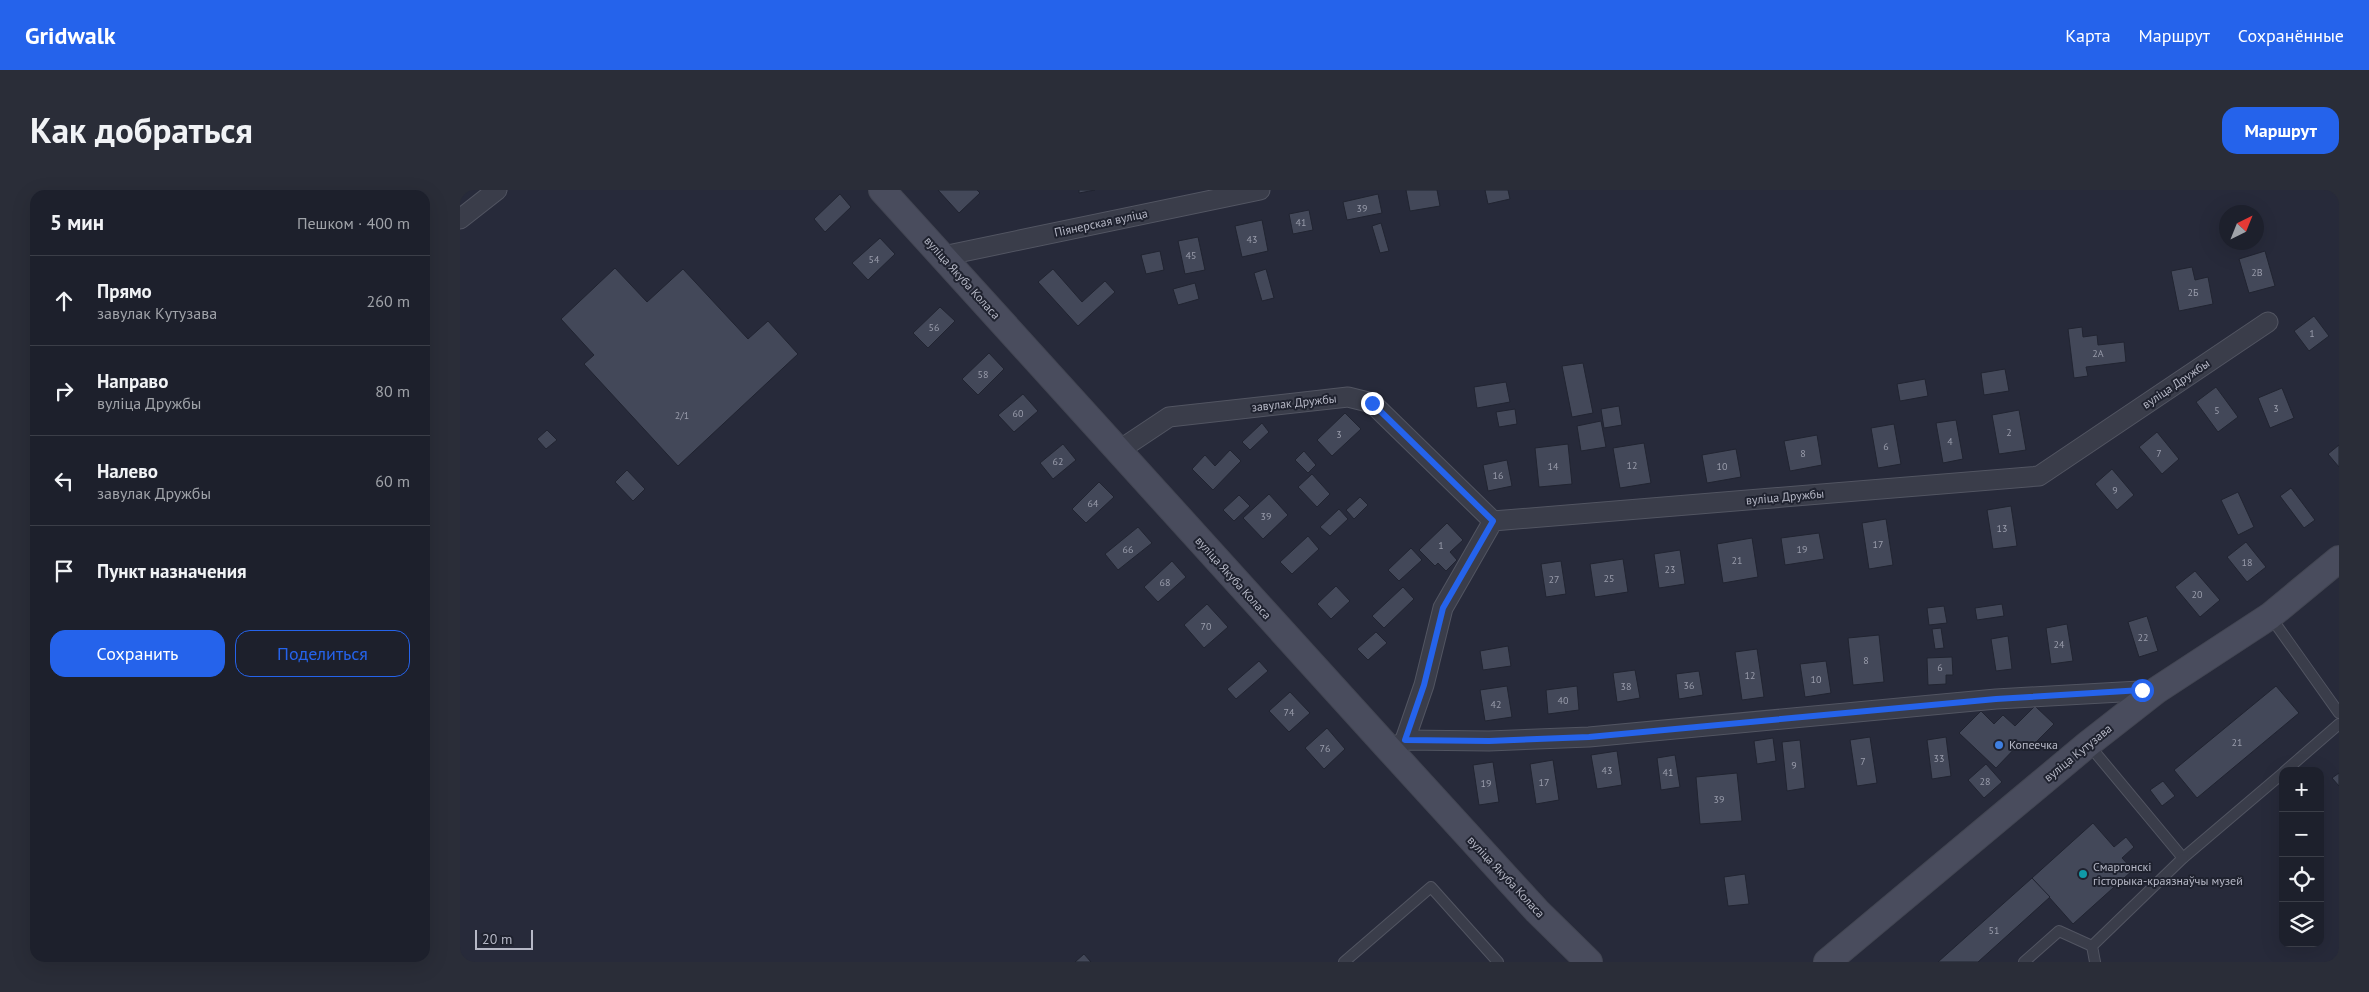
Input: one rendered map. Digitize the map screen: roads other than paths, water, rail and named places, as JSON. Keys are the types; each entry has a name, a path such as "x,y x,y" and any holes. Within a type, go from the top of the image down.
{"main road":[{"name":"вуліца Якуба Коласа","path":"882,190 1118,451 1399,746 1537,911 1589,962"},
{"name":"вуліца Кутузава","path":"1827,962 2088,744 2158,690 2270,616 2339,559"}],"street":[{"path":"460,219 496,190"},
{"name":"Піянерская вуліца","path":"943,256 1260,190"},
{"name":"вуліца Дружбы","path":"1493,521 2039,476 2268,322"},
{"name":"завулак Дружбы","path":"1118,451 1169,417 1348,397 1372,403 1493,521"},
{"path":"1493,521 1443,608 1424,685 1399,746 1589,737 1996,699 2158,690"}],"lane":[{"path":"2270,616 2339,713"},
{"path":"2290,767 2339,724"},
{"path":"2088,744 2183,858"},
{"path":"2092,946 2183,858 2279,776"},
{"path":"1344,962 1431,887 1498,962"},
{"path":"2024,962 2059,931 2092,946"},
{"path":"2092,946 2095,962"}],"place":[{"name":"Копеечка","path":"1999,745"},
{"name":"Смаргонскі гісторыка-краязнаўчы музей","path":"2083,874"}]}
